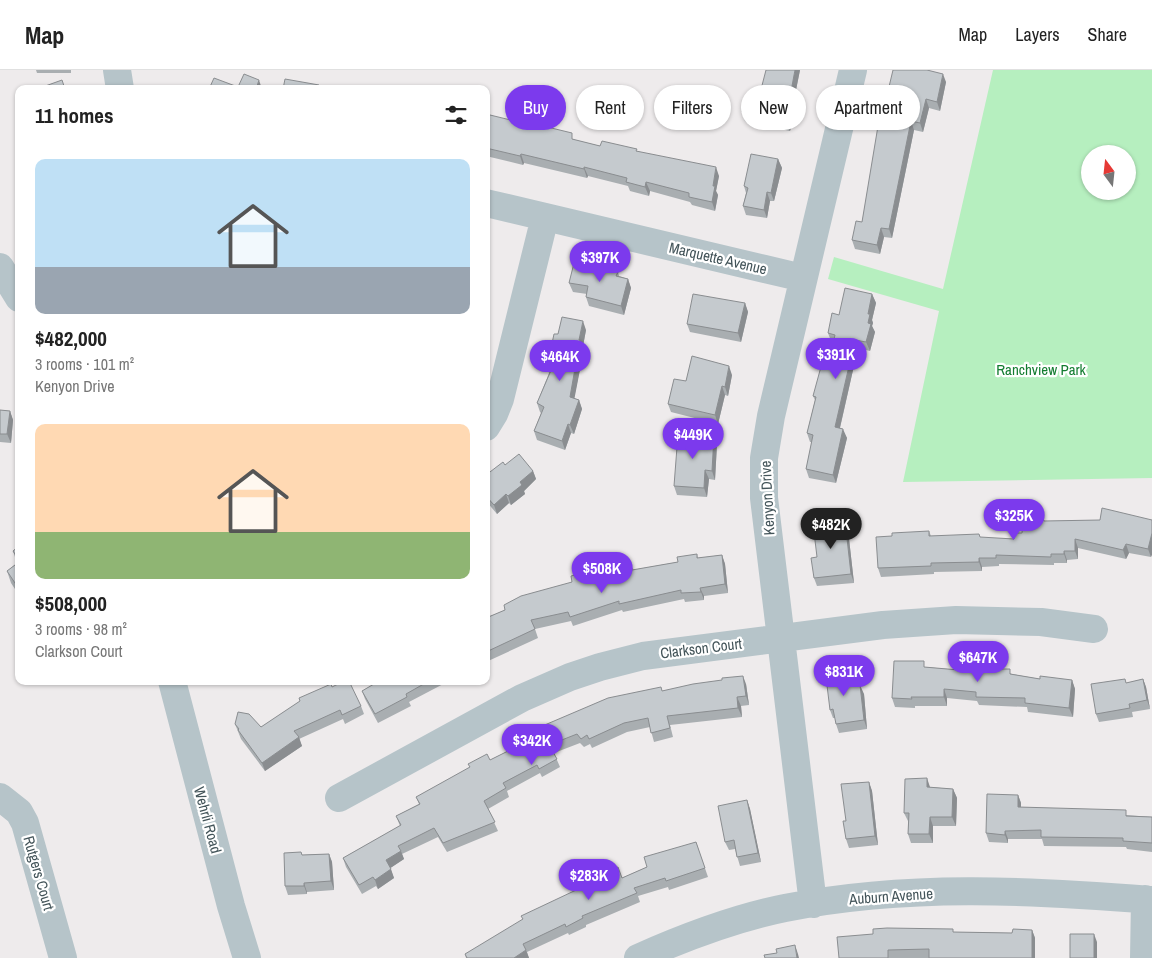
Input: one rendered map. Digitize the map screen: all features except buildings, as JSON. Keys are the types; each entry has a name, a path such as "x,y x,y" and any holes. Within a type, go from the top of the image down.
{"street":[{"path":"117,70 119,85"},
{"name":"Kenyon Drive","path":"813,904 764,498 764,458 771,416 853,70"},
{"name":"Marquette Avenue","path":"490,204 803,278"},
{"path":"490,420 500,399 545,217"},
{"path":"0,267 15,291"},
{"name":"Clarkson Court","path":"339,798 522,698 600,666 643,656 883,625 956,620 1041,622 1094,629"},
{"name":"Wehrli Road","path":"173,685 231,906 247,958"},
{"name":"Rutgers Court","path":"0,797 18,812 25,824 63,958"},
{"name":"Auburn Avenue","path":"638,958 716,927 765,913 871,896 965,891 1028,892 1148,900"},
{"path":"1144,958 1148,900"}],"green space":[{"name":"Ranchview Park","path":"993,70 1152,70 1152,478 903,482 939,311 828,279 834,257 943,289"}]}
